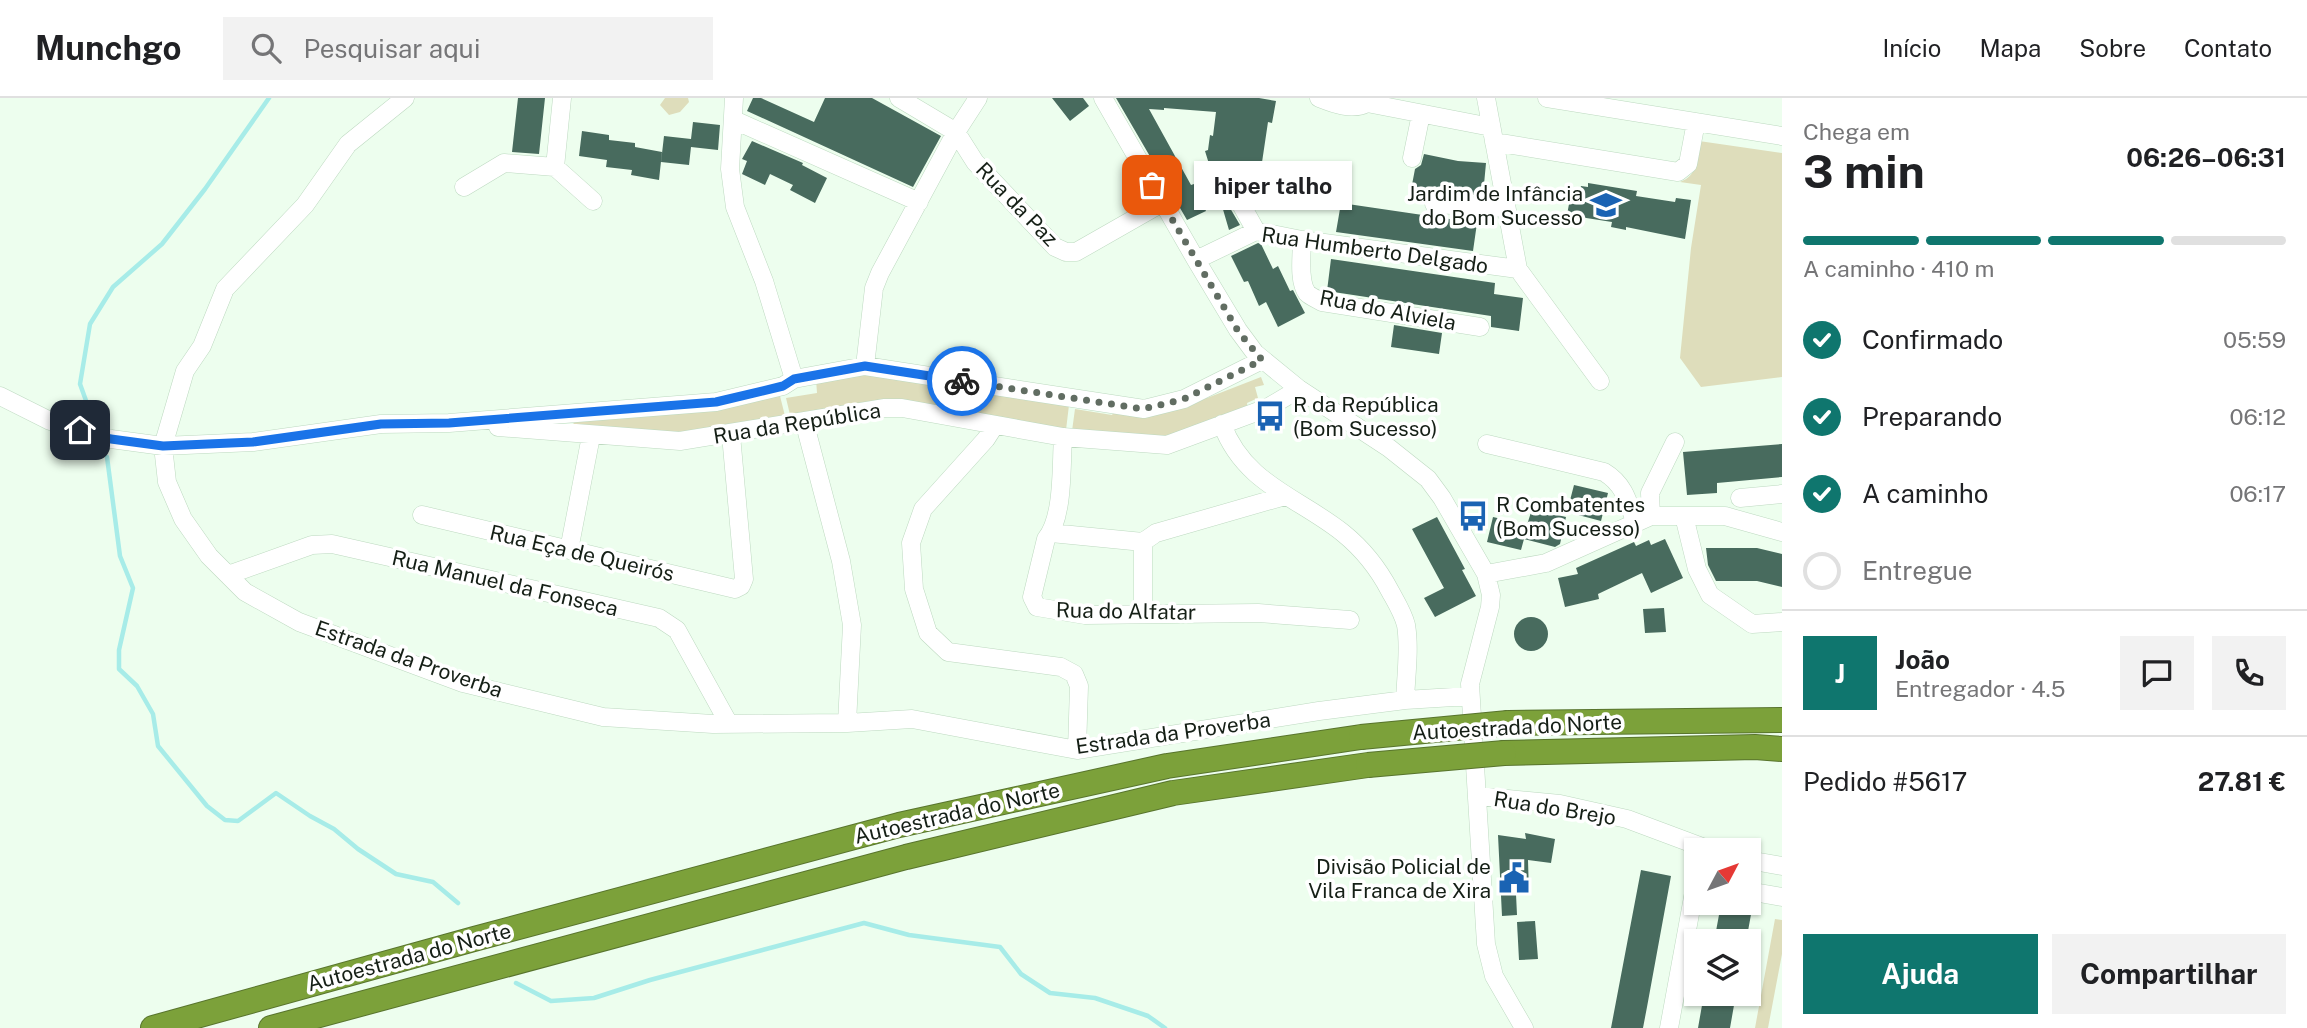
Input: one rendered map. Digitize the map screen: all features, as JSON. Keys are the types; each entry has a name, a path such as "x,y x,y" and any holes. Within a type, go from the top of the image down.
{"highway":[{"name":"Autoestrada do Norte","path":"153,1028 899,825 1167,766 1361,737 1508,723 1782,719"},
{"name":"Autoestrada do Norte","path":"271,1028 906,857 1173,793 1368,765 1504,753 1755,747 1782,749"}],"street":[{"name":"Estrada da Proverba","path":"405,98 348,144 304,205 225,289 202,345 185,372 163,446 167,482 183,519 209,556 244,592 299,622 463,683 603,717 729,724 846,723 912,719 1077,750 1319,711 1405,700 1470,696"},
{"path":"555,167 562,98"},
{"path":"734,98 730,169 735,207 764,281 794,379"},
{"path":"899,98 956,132"},
{"path":"865,366 874,288 956,132 978,98"},
{"path":"1102,98 1238,331 1262,360 1299,389 1397,454 1428,478 1486,575 1491,595 1490,607 1471,674 1470,696 1487,955 1494,976 1524,1028"},
{"path":"1319,98 1350,107 1358,107 1371,101 1493,135 1678,172 1688,164 1696,122"},
{"path":"1486,98 1518,269 1600,381"},
{"path":"1547,98 1782,136"},
{"path":"1412,158 1421,114"},
{"path":"734,120 919,202"},
{"name":"Rua da Paz","path":"956,132 975,162 1055,247 1066,252 1076,252 1163,204"},
{"path":"464,187 504,163 555,167 593,201"},
{"path":"1233,190 1256,231"},
{"path":"1434,204 1505,208"},
{"name":"Rua Humberto Delgado","path":"1196,260 1256,231 1302,240 1518,269"},
{"name":"Rua do Alviela","path":"1302,240 1303,282 1306,291 1322,302 1480,327"},
{"path":"0,396 50,421 111,439 163,446 253,442 381,424 449,423 716,402 783,386 794,379 865,366 1143,409 1184,399 1262,360"},
{"name":"Rua da República","path":"449,423 680,441 731,435 886,408 902,408 1063,436 1167,445 1267,408 1299,389"},
{"path":"804,421 841,561 852,625 846,723"},
{"path":"995,425 986,439 923,509 911,543 914,589 928,633 948,652 1061,667 1074,674 1079,686 1077,750"},
{"path":"1222,425 1235,453 1285,496 1341,531 1371,559 1405,622 1405,700"},
{"name":"Rua Eça de Queirós","path":"422,515 735,589 741,586 744,579 731,435"},
{"path":"569,550 591,436"},
{"name":"Rua do Alfatar","path":"1063,436 1057,515 1046,539 1032,597 1037,607 1084,615 1258,613 1350,620"},
{"path":"1643,519 1650,493 1675,442"},
{"path":"1487,444 1604,472 1613,477 1643,519"},
{"path":"1740,498 1782,494"},
{"path":"1051,533 1143,542 1156,533 1285,496"},
{"path":"1684,516 1697,569 1710,596 1752,624 1782,622"},
{"path":"1486,575 1546,563 1643,519 1725,516 1782,532"},
{"path":"1143,542 1143,613"},
{"name":"Rua Manuel da Fonseca","path":"228,575 312,545 332,544 659,618 677,630 729,724"},
{"name":"Rua do Brejo","path":"1478,796 1560,804 1614,816 1684,842"},
{"path":"1761,862 1782,866"},
{"path":"1761,893 1782,897"},
{"path":"1668,1028 1690,915"}],"green space":[{"path":"665,98 688,98 689,102 680,112 669,115 660,105"},
{"path":"1699,141 1782,153 1782,377 1701,387 1680,358 1691,248 1701,185 1680,182 1694,170"},
{"path":"881,373 1069,405 1066,430 898,403 791,419 786,398 817,393 816,379"},
{"path":"1261,377 1264,385 1255,387 1258,398 1247,403 1248,409 1163,439 1072,431 1075,409 1112,415 1115,410 1204,394 1207,398"},
{"path":"779,392 786,420 674,436 573,430 574,418"},
{"path":"1775,919 1782,920 1782,954 1768,1028 1755,1028"}],"building":[{"path":"518,98 545,98 539,154 512,152"},
{"path":"753,98 761,98 814,122 825,98 872,98 941,136 913,187 747,111"},
{"path":"1052,98 1083,98 1089,106 1070,121"},
{"path":"1116,98 1259,98 1276,101 1272,123 1268,122 1261,169 1316,177 1312,208 1257,200 1260,178 1225,172 1213,177 1205,151 1208,150 1210,135 1213,136 1216,112 1149,109 1191,185 1194,184 1206,211 1187,220"},
{"path":"693,122 720,125 718,150 691,147 689,165 661,162 664,136 691,139"},
{"path":"582,131 609,135 609,140 635,143 635,147 662,152 659,180 631,175 632,170 606,167 607,160 579,156"},
{"path":"752,141 803,163 802,165 827,178 815,203 790,190 793,185 770,174 765,185 742,174 747,161 742,159"},
{"path":"1424,154 1486,163 1483,195 1430,194 1411,190 1415,169 1421,165"},
{"path":"1588,183 1637,191 1636,196 1675,202 1676,198 1691,200 1685,239 1626,227 1626,230 1611,227 1612,222 1567,215 1571,193 1579,195 1581,186 1588,187"},
{"path":"1222,187 1223,196 1240,225 1229,230 1217,189"},
{"path":"1341,203 1477,223 1473,251 1336,232"},
{"path":"1258,243 1273,269 1278,266 1305,313 1278,327 1266,302 1259,306 1248,281 1244,282 1231,256"},
{"path":"1331,259 1495,283 1494,294 1523,298 1519,331 1491,327 1491,316 1327,291"},
{"path":"1394,325 1442,333 1439,354 1391,347"},
{"path":"1782,444 1782,477 1717,483 1717,493 1687,495 1683,452"},
{"path":"1574,485 1608,493 1601,521 1567,512"},
{"path":"1532,509 1566,517 1560,544 1555,547 1524,539 1521,550 1487,542 1493,517 1527,525"},
{"path":"1437,517 1476,596 1435,617 1424,598 1444,588 1412,529"},
{"path":"1665,539 1683,578 1651,593 1642,573 1598,594 1599,599 1565,607 1558,578 1578,574 1576,568 1634,542 1636,546 1649,540 1651,545"},
{"path":"1706,548 1757,548 1782,554 1782,587 1757,581 1716,581 1708,565"},
{"path":"1664,608 1666,632 1645,633 1643,609"},
{"path":"1531,617 1543,622 1548,634 1543,646 1531,651 1519,646 1514,634 1519,622"},
{"name":"Divisão Policial de Vila Franca de Xira","path":"1525,833 1555,839 1551,863 1528,860 1529,894 1516,894 1517,915 1502,916 1498,835 1526,839"},
{"path":"1641,870 1671,876 1647,1007 1643,1028 1611,1028"},
{"path":"1719,915 1751,915 1748,929 1716,929"},
{"path":"1535,921 1538,959 1519,960 1517,922"},
{"path":"1702,1006 1734,1006 1730,1028 1698,1028"}],"waterway":[{"path":"93,420 80,384 90,324 113,287 162,244 205,189 269,98"},
{"path":"107,457 120,556 133,588 119,650 119,669 137,686 153,714 158,746 207,806 225,820 238,821 276,793 334,829 396,874 433,882 458,903"},
{"path":"516,983 551,1001 594,998 650,980 864,923 909,935 1000,947 1021,974 1050,993 1095,998 1148,1016 1165,1028"}],"way so far":[{"path":"962,381 1143,409 1184,399 1237,375 1262,360 1238,331 1152,185"}],"place":[{"name":"hiper talho","path":"1152,185"},
{"name":"Jardim de Infância do Bom Sucesso","path":"1606,205"},
{"name":"R da República (Bom Sucesso)","path":"1270,416"},
{"name":"R Combatentes (Bom Sucesso)","path":"1473,516"},
{"name":"Divisão Policial de Vila Franca de Xira","path":"1514,878"}],"route":[{"path":"80,430 111,439 163,446 253,442 381,424 449,423 716,402 783,386 794,379 865,366 962,381"}]}
